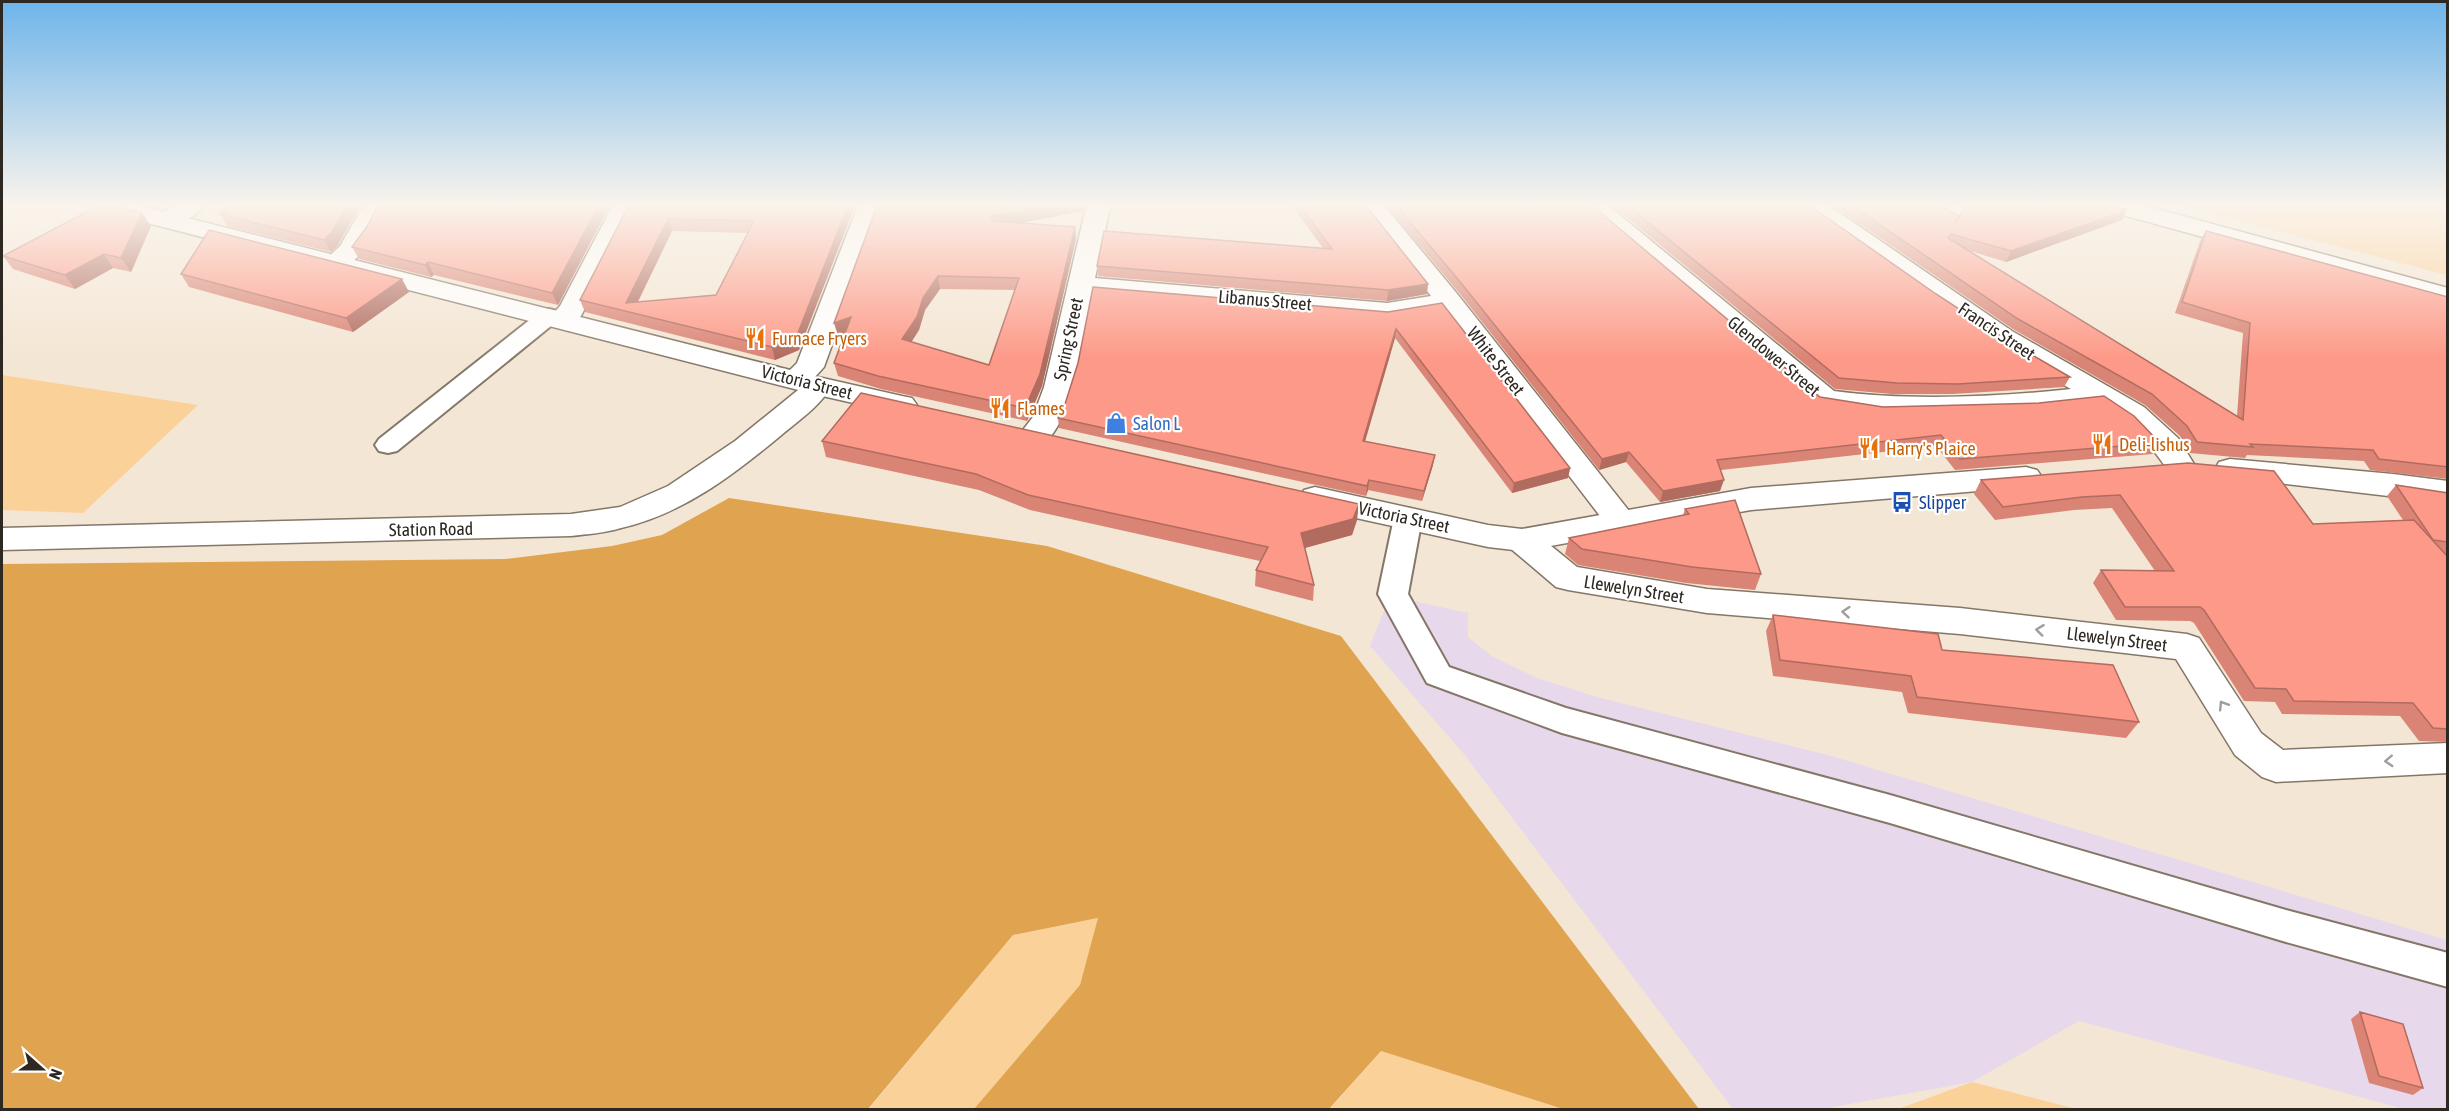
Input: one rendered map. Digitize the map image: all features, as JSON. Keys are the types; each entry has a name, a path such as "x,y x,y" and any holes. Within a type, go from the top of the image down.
{"street":[{"name":"Victoria Street","path":"307,255 807,382 932,411"},
{"path":"336,262 344,255"},
{"path":"555,318 571,310 599,255"},
{"name":"Station Road","path":"2,539 571,525 629,516 691,488 747,447 808,397 807,382 810,367 852,255"},
{"name":"Spring Street","path":"1070,443 1023,432 1047,420 1058,387 1087,255"},
{"name":"White Street","path":"1411,255 1621,521"},
{"name":"Glendower Street","path":"1652,255 1826,399 1878,405 2033,402 2104,394"},
{"name":"Francis Street","path":"1884,255 2032,355 2104,394 2148,426 2174,453 2179,464"},
{"path":"2297,255 2448,296"},
{"name":"Libanus Street","path":"1080,285 1387,311 1449,301"},
{"path":"2143,467 2179,464 2393,484 2448,492"},
{"path":"1522,540 1752,499 2060,474"},
{"name":"Victoria Street","path":"1292,492 1488,536 1522,540"},
{"name":"Llewelyn Street","path":"1522,540 1568,578 1707,601 1960,621 2187,647 2248,744 2276,766 2448,758"}],"lane":[{"path":"388,445 555,318"},
{"path":"1408,518 1393,594 1437,675 1563,720 1890,809 2286,926 2448,970"}],"shaded area":[{"path":"2369,255 2447,255 2447,275"},
{"path":"2,375 198,405 83,513 2,510"},
{"path":"729,498 1047,546 1341,636 1699,1109 1563,1109 1381,1051 1329,1109 974,1109 1080,985 1098,918 1013,935 868,1109 2,1109 2,564 505,559 612,546 662,535"},
{"path":"1390,596 1468,613 1468,637 1493,657 1537,678 1597,697 1828,755 2447,940 2447,1109 2404,1109 2079,1021 1972,1082 1822,1109 1733,1109 1463,753 1370,646"},
{"path":"1099,918 1080,985 974,1109 868,1110 1013,935"},
{"path":"1381,1051 1563,1109 1329,1110"},
{"path":"1972,1082 2076,1109 1898,1109"}],"building":[{"path":"5,255 102,255 65,275 3,256"},
{"path":"108,255 122,255 121,258"},
{"path":"193,255 307,255 402,279 346,318 181,274"},
{"path":"384,255 572,255 552,293 428,262 425,265"},
{"path":"603,255 650,255 626,303 716,295 737,255 829,255 796,338 772,347 580,300"},
{"path":"859,255 1068,255 1040,374 1025,408 878,376 834,363 851,317 834,323","holes":["938,276 1019,278 989,365 902,339 917,317 923,298"]},
{"path":"1099,255 1405,255 1428,284 1388,290 1097,266"},
{"path":"1437,255 1651,255 1820,397 1883,407 2039,403 2104,396 2134,416 2160,443 1960,459 1941,435 1717,460 1724,480 1663,491 1629,452 1602,459"},
{"path":"1688,255 1880,255 2005,339 2070,377 1958,384 1897,383 1839,378"},
{"path":"1924,255 1975,255 2243,420 2250,323 2182,302 2198,255 2293,255 2448,297 2448,467 2379,459 2373,450 2250,444 2253,447 2197,442 2187,426 2152,394 2018,319"},
{"path":"1093,287 1388,312 1442,303 1570,468 1514,483 1396,329 1363,441 1435,455 1424,491 1369,480 1367,486 1058,418 1078,363"},
{"path":"861,393 1359,504 1353,519 1301,533 1314,585 1256,570 1268,547 1028,495 976,474 822,441"},
{"path":"2188,463 2274,471 2313,524 2414,520 2448,557 2448,729 2433,728 2413,703 2294,701 2286,689 2255,688 2200,607 2125,607 2101,570 2174,571 2120,495 2082,497 2003,507 1981,480"},
{"path":"2396,485 2448,493 2448,542 2433,540"},
{"path":"1735,500 1761,574 1692,567 1582,549 1569,538 1689,514 1685,509"},
{"path":"1773,615 1938,634 1942,650 2113,665 2139,722 1917,697 1911,676 1780,660"},
{"path":"2360,1012 2403,1024 2423,1088 2379,1076"}],"place":[{"name":"Furnace Fryers","path":"755,338"},
{"name":"Flames","path":"1000,408"},
{"name":"Salon L","path":"1116,423"},
{"name":"Deli-lishus","path":"2102,444"},
{"name":"Harry's Plaice","path":"1869,448"},
{"name":"Slipper","path":"1902,502"}]}
